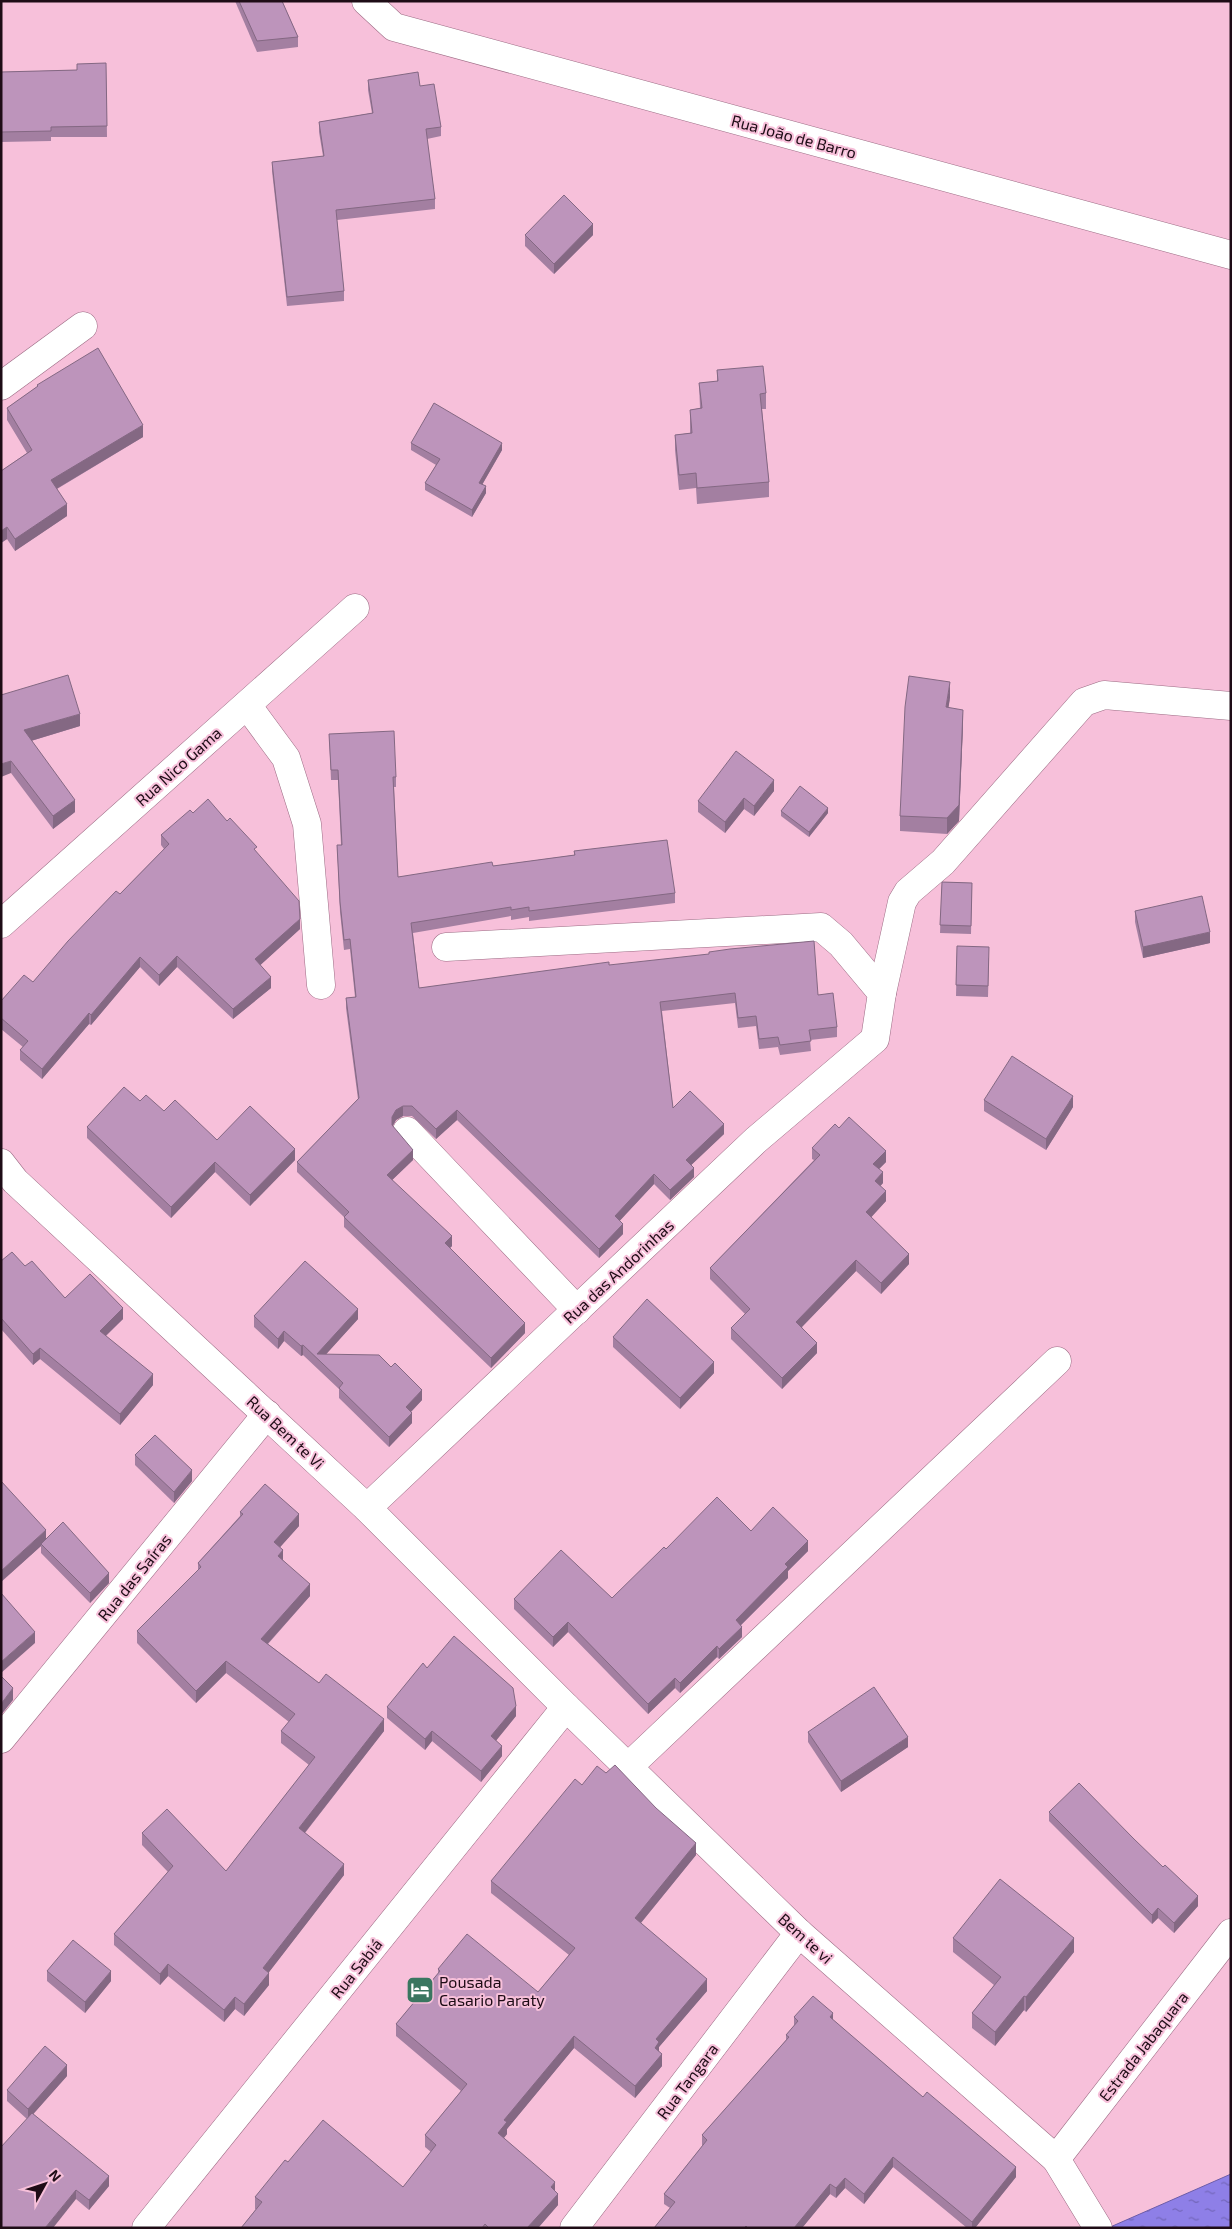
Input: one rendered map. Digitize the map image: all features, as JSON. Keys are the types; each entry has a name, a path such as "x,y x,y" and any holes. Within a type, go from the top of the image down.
{"street":[{"name":"Rua João de Barro","path":"366,1 394,27 1231,255"},
{"path":"1,386 83,326"},
{"name":"Rua Nico Gama","path":"1,924 355,608"},
{"path":"882,993 902,902 908,892 944,862 1084,702 1104,695 1231,706"},
{"path":"247,705 286,758 307,824 321,985"},
{"path":"446,947 822,927 842,944 882,993"},
{"name":"Rua das Andorinhas","path":"367,1508 756,1140 875,1039 882,993"},
{"path":"407,1131 577,1310"},
{"name":"Rua Bem te Vi","path":"6,1180 267,1414 367,1508 566,1707"},
{"path":"628,1767 1057,1362"},
{"name":"Rua das Saíras","path":"1,1739 267,1414"},
{"name":"Bem te vi","path":"566,1707 799,1933 1056,2160 1098,2228"},
{"name":"Rua Sabiá","path":"146,2228 566,1707"},
{"name":"Rua Tangara","path":"574,2228 799,1933"},
{"name":"Estrada Jabaquara","path":"1056,2160 1231,1933"}],"water":[{"path":"1231,2174 1231,2228 1108,2228"}],"building":[{"path":"239,1 282,1 298,37 257,41"},
{"path":"106,63 107,126 51,127 51,131 1,132 1,72 77,70 77,64"},
{"path":"418,72 420,86 434,84 441,127 426,129 435,199 336,210 344,291 287,297 272,162 324,156 319,122 373,113 368,80"},
{"path":"564,195 593,224 554,264 525,235"},
{"path":"98,348 143,425 51,480 67,504 15,539 7,527 1,531 1,471 32,450 7,408 37,385"},
{"path":"763,366 766,393 760,394 769,482 697,488 696,473 679,475 675,435 692,433 690,410 702,408 699,383 718,381 717,370"},
{"path":"434,403 502,443 479,483 486,486 472,510 425,483 440,459 411,443"},
{"path":"68,675 80,714 24,730 75,800 53,816 11,761 1,764 1,695"},
{"path":"909,676 950,682 946,707 963,710 959,805 947,818 900,816 905,707"},
{"path":"394,731 396,777 393,777 398,877 492,862 493,866 575,855 574,851 667,840 675,893 529,911 529,907 511,910 511,907 411,923 419,988 609,962 609,965 709,954 709,952 730,949 814,941 818,995 833,993 837,1027 809,1030 811,1041 780,1045 778,1037 759,1039 756,1016 738,1018 735,993 660,1002 673,1108 690,1091 724,1124 686,1160 694,1168 670,1190 654,1174 615,1216 623,1224 599,1249 457,1110 436,1129 412,1106 403,1106 396,1110 392,1117 392,1125 413,1150 387,1175 452,1236 445,1243 525,1323 491,1358 344,1217 349,1212 297,1162 359,1098 346,998 356,997 350,939 344,940 340,902 337,845 342,845 338,770 331,770 329,734"},
{"path":"736,751 774,780 754,806 744,798 725,822 698,801"},
{"path":"800,786 828,808 809,832 781,811"},
{"path":"208,799 227,821 230,818 257,847 254,849 299,901 300,919 255,959 271,977 233,1009 177,956 159,975 140,957 91,1015 89,1013 42,1069 20,1050 28,1041 1,1018 1,1001 24,975 33,982 68,941 116,891 120,894 169,844 161,835 190,810 193,813"},
{"path":"942,882 972,883 971,926 940,925"},
{"path":"1202,896 1210,932 1143,947 1135,911"},
{"path":"957,946 989,947 988,986 956,985"},
{"path":"1012,1056 1073,1096 1046,1139 984,1100"},
{"path":"124,1087 140,1101 146,1095 164,1111 175,1100 217,1140 250,1106 295,1149 250,1195 215,1162 171,1207 87,1127"},
{"path":"849,1117 886,1151 873,1164 883,1172 875,1181 886,1191 866,1212 909,1254 881,1283 856,1260 796,1322 817,1343 782,1378 731,1328 750,1309 710,1268 820,1155 812,1148 835,1124 839,1128"},
{"path":"12,1252 25,1266 32,1261 65,1298 90,1274 123,1308 100,1331 153,1374 120,1414 40,1348 33,1354 1,1318 1,1261"},
{"path":"305,1261 358,1309 317,1354 379,1355 391,1367 395,1363 422,1390 406,1407 412,1413 389,1437 339,1388 343,1383 303,1345 301,1346 284,1331 278,1339 254,1316"},
{"path":"647,1299 714,1362 680,1398 613,1337"},
{"path":"155,1435 192,1470 174,1492 135,1455"},
{"path":"1,1481 46,1530 1,1571"},
{"path":"265,1484 299,1514 274,1542 283,1550 278,1556 310,1584 261,1639 319,1683 326,1674 384,1719 299,1828 344,1864 263,1968 269,1973 244,2004 235,1997 224,2010 168,1964 160,1974 114,1934 173,1866 142,1833 167,1809 226,1871 315,1757 281,1731 295,1714 226,1661 196,1691 137,1631 201,1567 198,1563 243,1514 240,1512"},
{"path":"717,1497 751,1531 773,1507 808,1541 785,1564 788,1567 736,1620 742,1627 719,1649 717,1646 680,1683 675,1678 648,1704 568,1622 553,1637 514,1599 561,1550 612,1598 664,1547 666,1549"},
{"path":"63,1522 109,1573 90,1593 41,1544"},
{"path":"1,1593 35,1632 1,1662"},
{"path":"454,1636 513,1688 516,1706 491,1736 502,1746 481,1771 432,1731 425,1739 387,1707 423,1663 427,1668"},
{"path":"1,1676 13,1688 1,1704"},
{"path":"874,1687 908,1737 841,1781 808,1732"},
{"path":"615,1765 656,1808 696,1843 635,1918 707,1979 656,2039 659,2042 655,2048 662,2054 635,2086 574,2036 504,2120 507,2122 498,2133 555,2182 551,2187 558,2194 527,2228 489,2228 485,2224 482,2228 241,2228 262,2202 255,2197 285,2160 288,2162 323,2120 403,2187 436,2145 425,2135 467,2084 396,2024 440,1971 438,1969 467,1934 538,1992 575,1948 491,1881 575,1779 582,1785 597,1766 606,1773"},
{"path":"1079,1783 1163,1867 1165,1865 1198,1896 1174,1923 1158,1908 1152,1915 1049,1812"},
{"path":"1000,1879 1074,1938 995,2032 972,2013 1001,1977 953,1938"},
{"path":"73,1940 111,1971 85,2002 47,1971"},
{"path":"813,1996 833,2013 830,2017 923,2097 927,2092 1016,2167 972,2222 893,2157 864,2194 845,2178 836,2188 830,2184 794,2228 748,2228 746,2226 744,2228 654,2228 675,2202 664,2194 707,2140 702,2135 789,2037 786,2035 798,2021 794,2017"},
{"path":"45,2046 67,2065 28,2109 7,2090"},
{"path":"32,2113 109,2176 89,2200 76,2190 45,2228 1,2228 1,2147"}],"place":[{"name":"Pousada Casario Paraty","path":"420,1990"}]}
